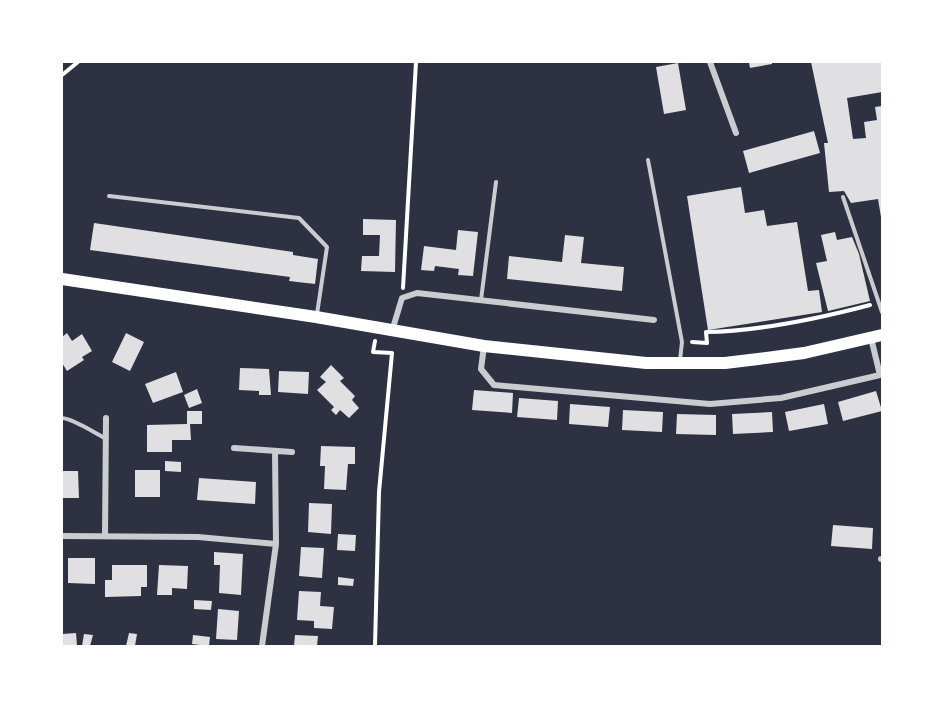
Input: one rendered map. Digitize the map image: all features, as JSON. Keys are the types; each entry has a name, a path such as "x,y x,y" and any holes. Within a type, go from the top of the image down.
{"main road":[{"path":"62,279 316,317 484,346 646,363 758,359 877,337"}],"street":[{"path":"710,62 736,133"},
{"path":"392,331 402,298 417,293 654,320"},
{"path":"484,346 481,369 495,385 710,404 781,398 881,375 877,337"},
{"path":"105,536 106,418"},
{"path":"234,448 292,452"},
{"path":"262,646 276,543 275,451"},
{"path":"62,536 198,537 276,543"}],"lane":[{"path":"648,160 682,342 680,363"},
{"path":"481,300 496,182"},
{"path":"109,196 298,218 327,247 316,317"},
{"path":"843,197 882,312"},
{"path":"62,418 70,419 78,426 105,438"}],"path":[{"path":"62,75 78,62"},
{"path":"402,298 416,62"},
{"path":"682,342 707,343 706,332 824,317 880,303"},
{"path":"375,646 379,492 392,353 373,352 377,329"}],"building":[{"path":"749,62 772,62 772,64 750,68"},
{"path":"811,62 882,62 882,92 847,98 853,139 866,138 864,122 877,120 875,107 882,106 882,223 878,199 851,203 844,191 829,192 824,143 828,143"},
{"path":"678,63 686,110 664,114 656,67"},
{"path":"814,131 820,153 749,173 743,151"},
{"path":"741,187 745,213 764,210 767,226 797,222 808,291 819,290 822,312 708,330 687,196"},
{"path":"363,219 396,220 395,272 361,271 362,256 379,256 380,235 363,235"},
{"path":"94,223 293,252 293,255 318,259 315,284 289,281 290,277 90,250"},
{"path":"458,230 478,232 473,276 458,275 459,269 435,266 434,271 421,270 424,246 456,250"},
{"path":"835,232 837,240 852,237 859,254 870,301 828,311 816,263 827,261 821,235"},
{"path":"565,235 584,237 581,263 624,267 622,291 507,279 509,256 562,262"},
{"path":"67,333 72,341 82,334 92,351 82,357 84,360 67,371 62,363 62,337"},
{"path":"126,333 144,342 130,371 112,362"},
{"path":"331,365 344,378 340,381 355,396 352,400 359,408 349,418 340,410 336,415 331,410 334,407 317,390 326,382 320,377"},
{"path":"240,368 269,369 271,395 259,395 259,391 239,390"},
{"path":"279,371 309,372 308,394 278,392"},
{"path":"176,372 183,392 153,403 145,384"},
{"path":"197,389 202,403 189,408 184,395"},
{"path":"474,390 513,393 512,413 472,410"},
{"path":"876,391 882,411 843,421 838,402"},
{"path":"519,398 558,401 557,420 517,417"},
{"path":"570,404 610,407 608,427 569,424"},
{"path":"824,404 828,424 789,431 785,412"},
{"path":"623,410 663,412 662,432 622,430"},
{"path":"187,411 202,411 202,424 190,424 191,440 172,440 172,452 147,452 147,425 187,424"},
{"path":"772,412 773,432 733,434 732,414"},
{"path":"677,414 716,415 716,435 676,434"},
{"path":"321,446 355,447 355,464 348,464 346,490 324,489 325,466 320,466"},
{"path":"165,461 181,462 181,472 165,471"},
{"path":"135,470 160,470 160,497 135,497"},
{"path":"62,471 78,471 79,498 62,498"},
{"path":"199,478 256,482 255,504 197,500"},
{"path":"309,503 332,504 331,534 308,532"},
{"path":"833,525 873,528 872,549 831,546"},
{"path":"338,534 356,535 355,551 337,550"},
{"path":"301,547 324,548 322,578 299,576"},
{"path":"214,552 243,554 241,595 219,593 220,565 214,565"},
{"path":"68,558 95,558 95,584 68,583"},
{"path":"112,565 147,565 147,587 141,587 141,596 105,597 105,580 112,580"},
{"path":"159,565 188,566 187,589 172,588 172,595 157,595"},
{"path":"338,577 354,579 353,586 338,585"},
{"path":"299,591 321,592 320,606 334,607 332,629 314,628 314,621 297,620"},
{"path":"194,600 212,601 211,610 194,609"},
{"path":"218,609 239,611 237,640 216,639"},
{"path":"76,633 77,646 62,646 62,634"},
{"path":"129,633 137,634 135,646 126,646"},
{"path":"84,634 93,635 90,646 82,646"},
{"path":"193,635 210,637 209,646 192,644"},
{"path":"295,635 318,636 317,646 294,646"}]}
